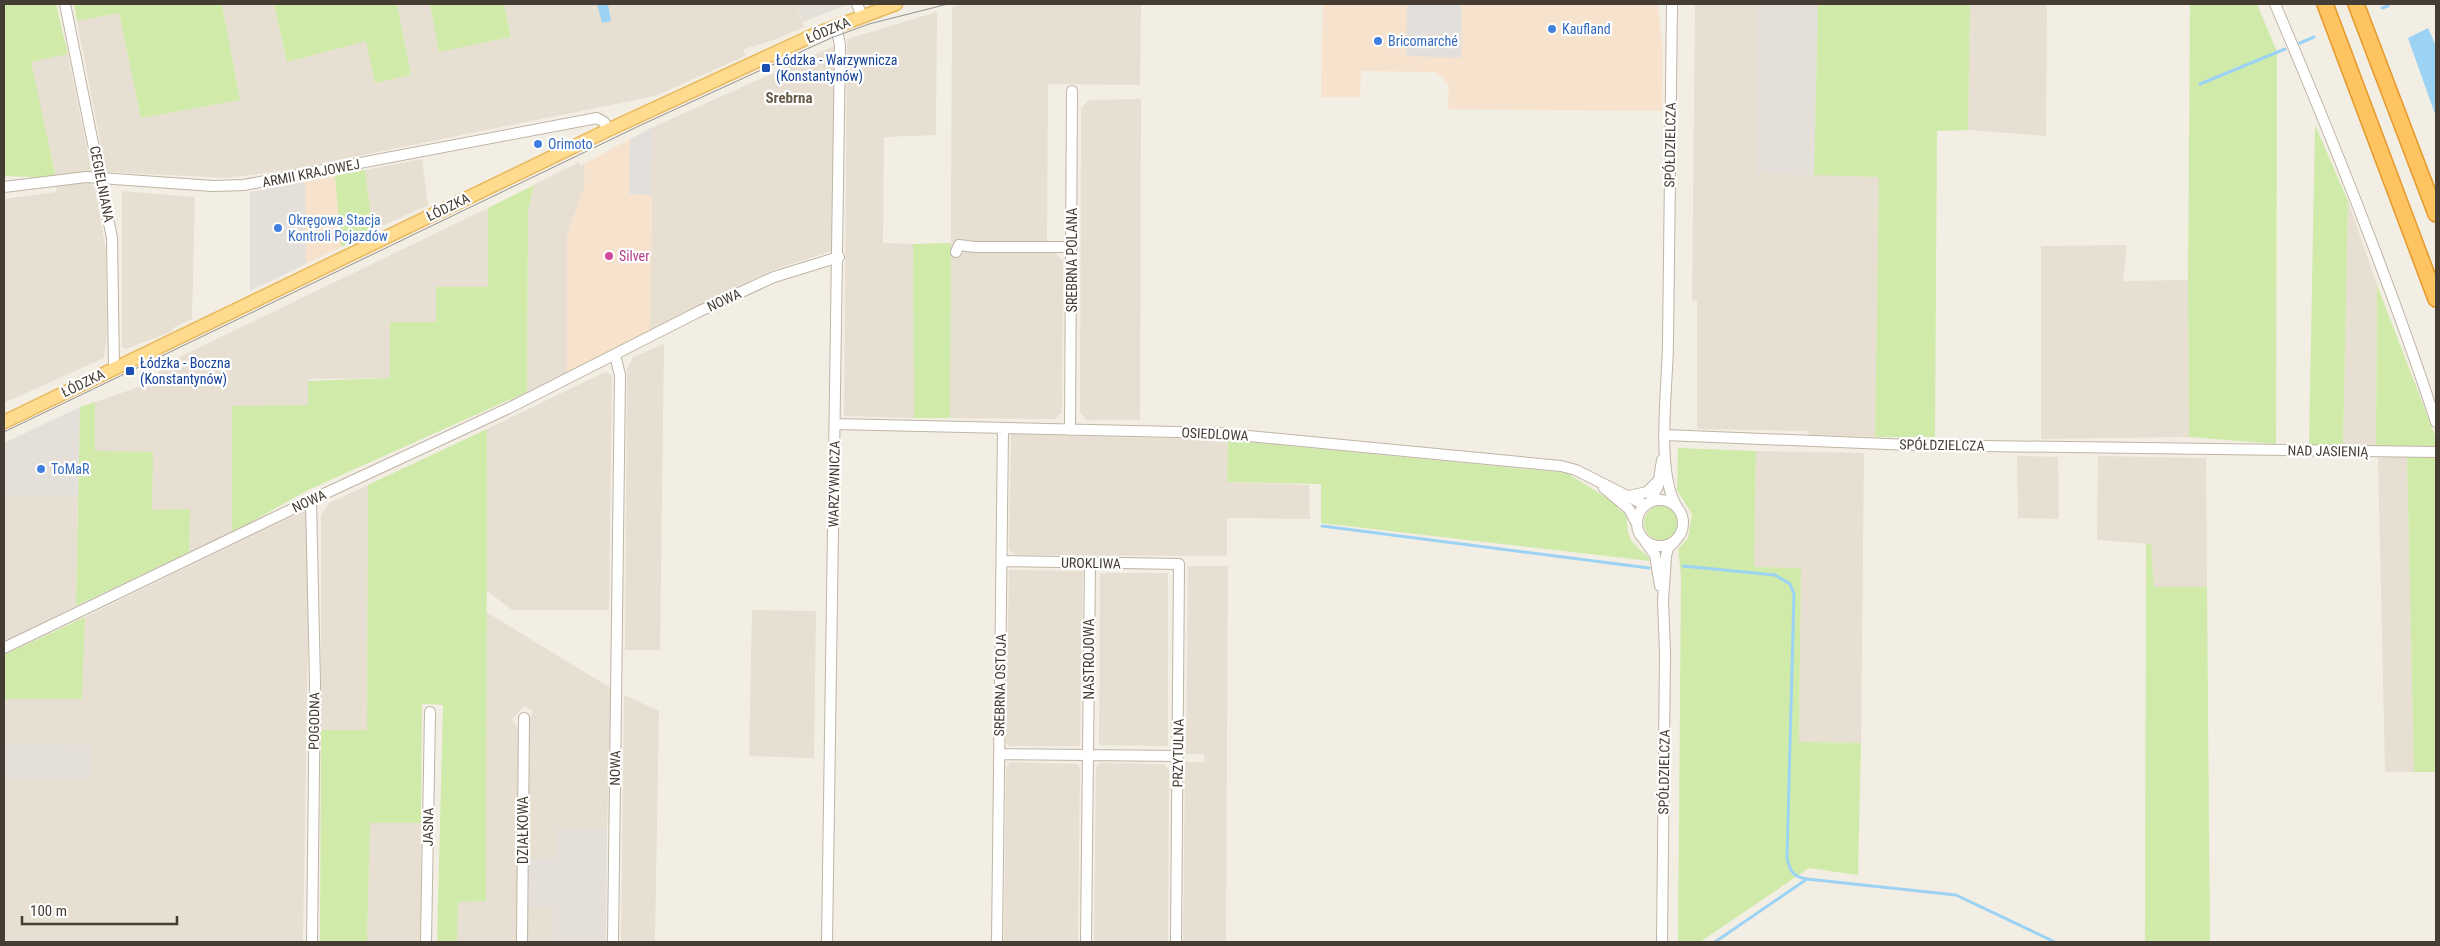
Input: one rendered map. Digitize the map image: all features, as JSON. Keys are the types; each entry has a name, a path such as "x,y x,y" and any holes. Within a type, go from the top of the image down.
{"highway":[{"path":"2325,4 2436,299"},
{"path":"2356,4 2436,214"}],"main road":[{"name":"ŁÓDZKA","path":"4,422 608,130 836,26 896,4"}],"street":[{"name":"CEGIELNIANA","path":"65,4 102,180 113,246 114,368"},
{"path":"857,4 862,16"},
{"name":"SPÓŁDZIELCZA","path":"1672,4 1668,379 1665,440 2219,450"},
{"path":"2275,4 2388,280 2436,422"},
{"name":"WARZYWNICZA","path":"827,942 839,257 840,45 836,26"},
{"name":"SREBRNA POLANA","path":"1070,430 1072,91"},
{"name":"ARMII KRAJOWEJ","path":"4,187 86,178 214,186 244,185 597,118 604,122 608,130"},
{"path":"956,252 959,245 965,244 976,247 1072,247"},
{"name":"NOWA","path":"4,648 509,408 774,277 839,257"},
{"name":"NOWA","path":"613,942 620,375 615,354"},
{"name":"OSIEDLOWA","path":"835,424 1218,433 1286,438 1571,468 1628,496 1648,503"},
{"name":"SREBRNA OSTOJA","path":"997,942 1003,429"},
{"path":"1663,601 1655,555 1643,539 1637,524 1638,515 1655,495 1665,440"},
{"path":"1663,601 1668,548 1681,533 1683,524 1682,515 1670,497 1665,440"},
{"name":"NAD JASIENIĄ","path":"2219,450 2436,452"},
{"name":"OSIEDLOWA","path":"1591,478 1629,509 1637,524"},
{"path":"1628,496 1647,492 1658,482"},
{"path":"1648,503 1663,499 1677,507"},
{"name":"POGODNA","path":"312,500 315,682 312,942"},
{"path":"1643,539 1656,546 1666,545 1675,541"},
{"name":"UROKLIWA","path":"1002,561 1180,564"},
{"name":"NASTROJOWA","path":"1086,942 1090,563"},
{"name":"PRZYTULNA","path":"1176,942 1180,564"},
{"name":"SPÓŁDZIELCZA","path":"1662,942 1665,662 1663,601"},
{"name":"JASNA","path":"426,942 430,712"},
{"name":"DZIAŁKOWA","path":"522,942 524,718"},
{"path":"1000,754 1178,756"}],"shaded area":[{"path":"222,4 274,4 287,62 366,41 375,83 411,75 397,4 430,4 439,51 511,37 504,4 796,4 804,27 774,40 744,49 745,56 655,96 294,169 228,178 106,172 77,21 119,13 141,118 240,100"},
{"path":"796,4 847,4 847,5 803,22"},
{"path":"963,4 1141,4 1140,85 1048,84 1047,251 1054,251 1063,261 1062,412 1055,419 950,418 952,7"},
{"path":"1323,4 1658,4 1663,54 1662,111 1448,109 1449,85 1436,72 1361,71 1360,97 1321,97"},
{"path":"1407,4 1462,4 1461,58 1406,56"},
{"path":"1695,4 1758,4 1757,173 1879,176 1875,437 1809,435 1808,431 1699,429 1697,427 1697,301 1692,300"},
{"path":"1758,4 1818,4 1814,175 1756,173"},
{"path":"1970,4 2047,4 2046,136 1968,130"},
{"path":"937,12 936,135 884,137 883,243 913,244 914,418 844,416 847,39"},
{"path":"834,46 832,251 773,270 650,330 653,127"},
{"path":"68,54 91,170 89,173 56,178 30,62"},
{"path":"1141,99 1140,420 1087,420 1080,412 1081,108 1089,100"},
{"name":"Silver","path":"653,127 650,330 567,372 567,234 584,188 585,163"},
{"path":"653,127 652,195 629,194 630,139"},
{"path":"422,159 428,205 373,230 365,170"},
{"path":"579,162 580,166 585,163 584,188 567,234 567,372 527,392 528,211 534,185"},
{"path":"335,176 341,247 306,264 305,182"},
{"path":"88,181 95,188 106,251 107,335 104,358 4,403 4,199 56,192 56,186"},
{"name":"Okręgowa Stacja Kontroli Pojazdów","path":"305,182 306,264 250,291 250,192"},
{"path":"122,191 195,197 192,319 173,328 173,331 126,349 122,347"},
{"path":"2348,201 2377,285 2376,447 2343,447"},
{"path":"488,208 488,287 436,322 391,378 308,379 308,405 232,406 232,533 189,552 190,510 152,510 95,451 95,402 159,380 159,367"},
{"path":"2127,245 2123,281 2188,280 2189,437 2041,439 2041,246"},
{"path":"664,344 660,650 625,650 627,369 633,357"},
{"path":"605,372 612,375 609,610 512,610 487,591 487,429"},
{"name":"ToMaR","path":"80,407 78,496 4,496 4,443"},
{"path":"1011,434 1228,440 1227,482 1309,485 1310,519 1227,518 1227,556 1015,555 1009,549"},
{"path":"1756,451 1864,453 1861,743 1799,742 1801,568 1754,567"},
{"path":"2017,456 2058,457 2059,519 2018,518"},
{"path":"2098,456 2206,458 2207,587 2154,587 2151,544 2097,540"},
{"path":"2407,457 2414,772 2385,772 2378,458"},
{"path":"368,485 367,730 321,730 321,515 329,503"},
{"path":"4,496 78,496 76,606 4,642"},
{"path":"307,509 308,637 303,942 4,942 4,778 90,779 90,746 4,744 4,699 82,699 85,617"},
{"path":"1188,566 1228,566 1226,942 1183,942 1185,762 1204,762 1204,754 1186,754"},
{"path":"1009,570 1083,571 1080,746 1009,746 1006,743"},
{"path":"1100,573 1168,573 1168,746 1099,745"},
{"path":"752,610 816,611 814,758 749,756"},
{"path":"486,612 611,688 607,830 555,830 555,858 528,858 528,722 533,711 524,706 512,719 520,732 517,942 457,942 458,902 486,901"},
{"path":"624,695 659,711 655,942 621,942"},
{"path":"4,744 90,745 90,779 4,778"},
{"path":"1011,762 1077,764 1080,768 1078,942 1004,942 1006,766"},
{"path":"1101,763 1164,764 1169,770 1168,942 1094,942 1096,767"},
{"path":"370,822 421,823 421,942 367,942"},
{"path":"555,830 607,830 606,942 553,942 554,907 527,906 528,858 555,858"},
{"path":"527,906 554,906 553,942 527,942"}],"green space":[{"path":"4,4 56,4 68,54 31,62 56,178 4,176"},
{"path":"74,4 222,4 240,100 141,118 119,13 77,21"},
{"path":"274,4 397,4 411,75 375,83 366,41 287,62"},
{"path":"430,4 504,4 511,37 439,52"},
{"path":"1818,4 1970,4 1968,130 1937,131 1935,437 1875,437 1879,177 1814,175"},
{"path":"2190,4 2257,4 2277,52 2276,444 2189,437"},
{"path":"2315,125 2348,201 2343,447 2309,445"},
{"path":"365,170 373,230 341,247 335,176"},
{"path":"534,185 528,211 527,392 308,490 232,533 232,406 308,405 308,381 390,378 390,322 436,322 436,287 488,287 488,208"},
{"path":"951,243 950,418 914,418 913,244"},
{"path":"2377,285 2436,438 2436,447 2376,447"},
{"path":"95,402 95,451 153,452 152,510 190,509 189,552 76,606 80,407"},
{"path":"487,429 486,901 458,902 457,942 437,942 443,705 422,704 421,823 370,823 367,942 320,942 321,730 367,730 368,485"},
{"path":"1228,440 1567,473 1618,505 1617,508 1626,515 1630,539 1650,561 1321,523 1321,484 1227,482"},
{"path":"1678,448 1756,451 1754,567 1801,568 1799,742 1861,743 1858,875 1809,868 1700,942 1678,942 1681,576 1678,549 1688,538 1692,514 1677,490"},
{"path":"2436,456 2436,772 2414,772 2407,457"},
{"path":"1661,506 1673,511 1678,523 1673,535 1661,540 1649,535 1644,523 1649,511"},
{"path":"2146,543 2151,544 2154,587 2207,587 2210,942 2145,942"},
{"path":"85,617 82,699 4,699 4,655"}],"water":[{"path":"597,4 608,4 611,21 602,23"},
{"path":"2428,28 2436,46 2436,117 2408,38"}],"waterway":[{"path":"2382,8 2388,6"},
{"path":"2300,43 2314,37"},
{"path":"2200,84 2285,49"},
{"path":"1322,526 1649,568"},
{"path":"1683,566 1775,575 1790,584 1794,594 1787,858 1793,873 1798,877 1807,879"},
{"path":"1715,942 1807,879 1956,895 2055,942"}],"tram line":[{"path":"4,432 641,125 831,38 869,24 948,4"}],"place":[{"name":"Kaufland","path":"1552,29"},
{"name":"Bricomarché","path":"1378,41"},
{"name":"Łódzka - Warzywnicza (Konstantynów)","path":"766,68"},
{"name":"Orimoto","path":"538,144"},
{"name":"Okręgowa Stacja Kontroli Pojazdów","path":"278,228"},
{"name":"Silver","path":"609,256"},
{"name":"Łódzka - Boczna (Konstantynów)","path":"130,371"},
{"name":"ToMaR","path":"41,469"}],"district":[{"name":"Srebrna","path":"789,98"}]}
